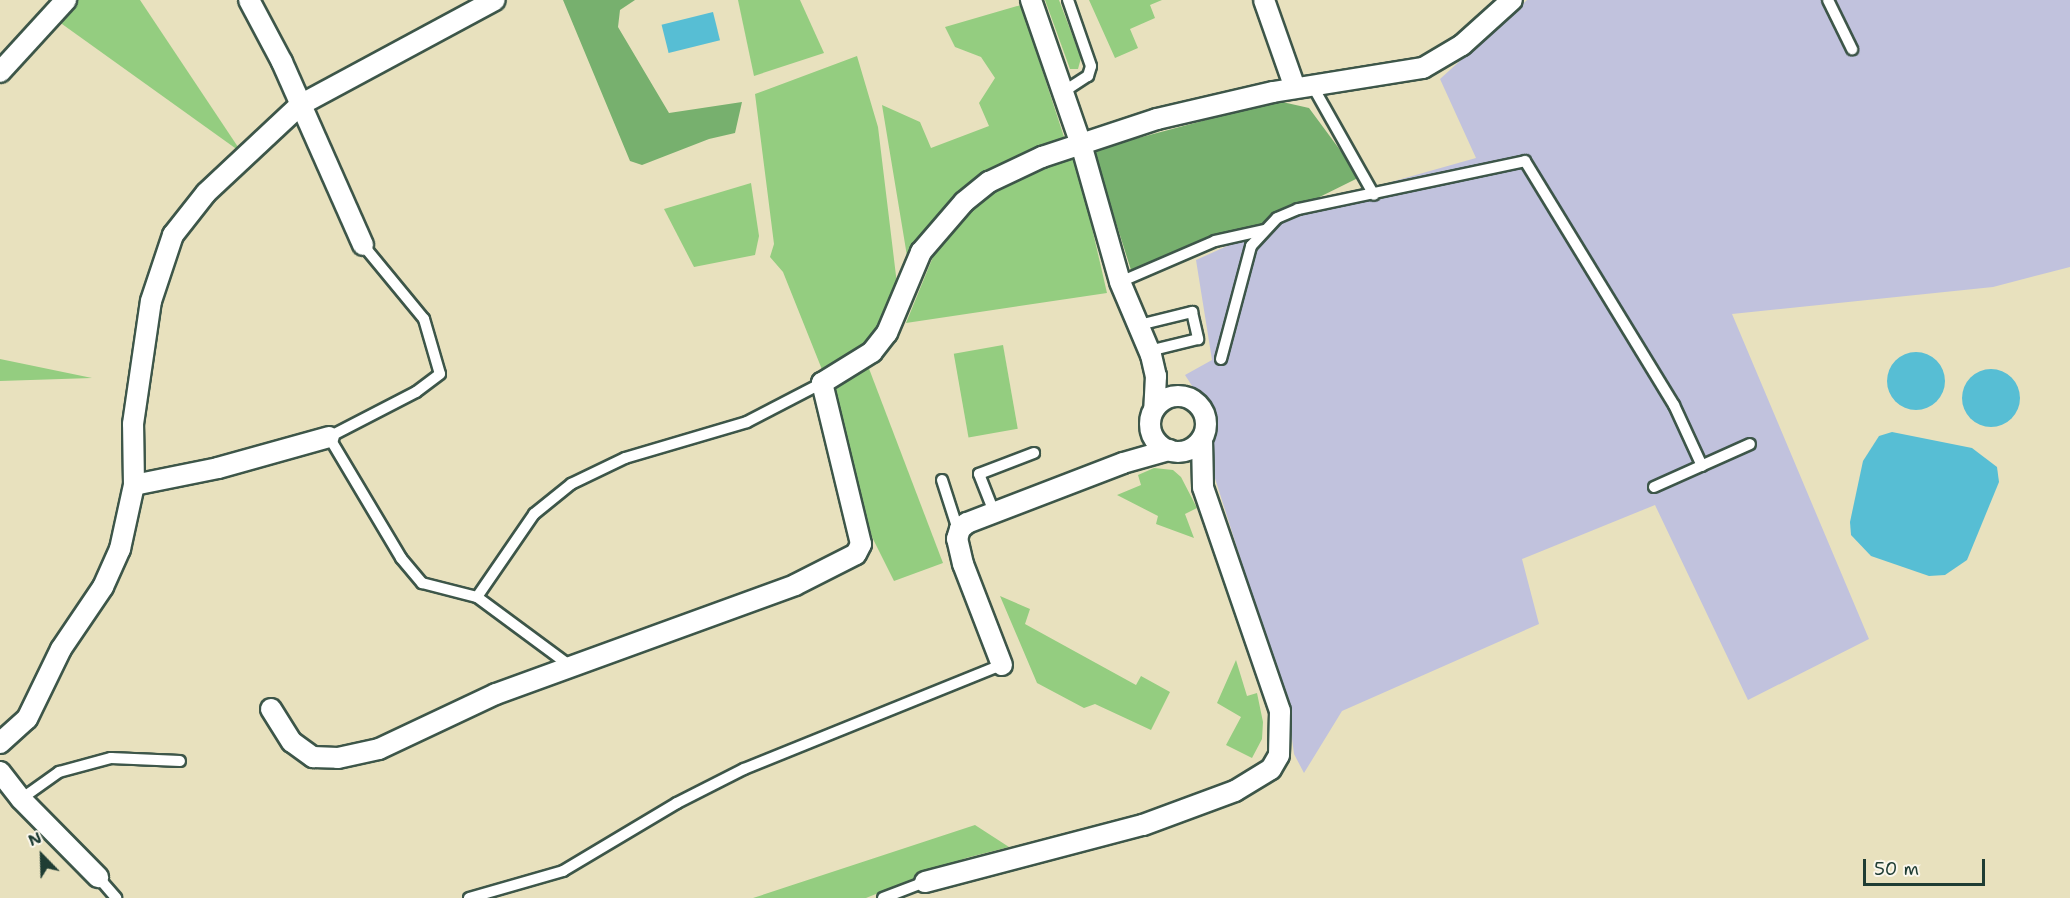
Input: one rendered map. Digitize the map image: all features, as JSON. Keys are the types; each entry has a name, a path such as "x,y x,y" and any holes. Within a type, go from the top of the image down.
{"street":[{"path":"0,72 66,0"},
{"path":"249,0 300,105 363,245"},
{"path":"0,743 27,720 61,649 103,587 120,549 134,485 133,423 151,301 173,235 206,193 300,105 495,0"},
{"path":"1030,0 1081,144 1120,282 1150,353 1157,384 1152,418 1137,453 1123,463"},
{"path":"1264,0 1304,86"},
{"path":"271,709 292,742 313,757 338,758 379,749 496,694 569,665 654,639 795,585 856,554 861,544 822,383 872,352 887,333 921,252 964,202 989,182 1081,144 1157,119 1304,86 1423,68 1462,45 1512,0"},
{"path":"926,882 1143,825 1235,791 1271,769 1279,755 1280,711 1203,488 1202,439 1205,417 1195,402 1187,397 1150,353"},
{"path":"1152,418 1169,397 1187,397"},
{"path":"1152,418 1157,443 1171,451 1203,488"},
{"path":"134,485 218,468 328,437"},
{"path":"1002,665 963,564 959,533 967,522 1123,463 1171,451 1191,449 1202,439"},
{"path":"0,772 21,799 98,877"}],"lane":[{"path":"1063,92 1088,76 1091,66 1068,0"},
{"path":"1828,0 1852,49"},
{"path":"1304,86 1374,195"},
{"path":"1221,359 1251,246 1277,218 1298,209 1374,195 1525,161 1674,405 1702,466"},
{"path":"1120,282 1215,241 1264,230"},
{"path":"363,245 424,319 440,374 416,392 328,437 413,573 434,588 477,597 569,665"},
{"path":"1139,326 1192,312 1198,339 1150,353"},
{"path":"477,597 534,514 571,484 597,468 647,450 747,422 822,383"},
{"path":"1654,487 1750,444"},
{"path":"994,512 979,474 1034,453"},
{"path":"942,480 959,533"},
{"path":"470,898 563,871 677,803 744,769 1002,665"},
{"path":"21,799 59,771 111,759 180,761"},
{"path":"98,877 116,898"},
{"path":"883,898 926,882"}],"shaded area":[{"path":"1527,0 2070,0 2070,267 1993,287 1732,314 1869,639 1748,700 1655,505 1522,559 1539,624 1342,711 1304,773 1294,754 1288,708 1212,469 1208,452 1214,434 1211,415 1185,375 1212,360 1196,260 1334,198 1476,158 1440,79"}],"green space":[{"path":"69,0 140,0 242,153 55,19"},
{"path":"563,0 635,0 620,10 618,27 669,113 742,102 735,133 709,139 642,165 630,161"},
{"path":"738,0 800,0 824,53 754,76"},
{"path":"1045,0 1059,0 1081,58 1078,69 1070,69"},
{"path":"1089,0 1162,0 1150,5 1155,18 1130,29 1138,48 1115,58"},
{"path":"1021,5 1065,140 988,175 957,194 929,226 908,262 882,105 920,122 931,148 989,126 979,103 995,78 981,57 955,47 945,27"},
{"path":"857,56 878,127 897,284 872,340 823,372 783,272 770,257 774,244 755,94"},
{"path":"1278,101 1309,108 1360,177 1265,224 1214,234 1131,270 1093,150"},
{"path":"1075,154 1107,293 906,323 937,247 978,200"},
{"path":"751,183 759,236 755,255 694,267 664,209"},
{"path":"1003,345 1018,429 969,437 954,354"},
{"path":"0,359 92,378 0,381"},
{"path":"868,366 943,563 894,581 872,537 830,388"},
{"path":"1154,468 1173,470 1181,477 1197,508 1185,514 1194,538 1156,524 1158,516 1117,495 1141,485 1138,475"},
{"path":"1000,596 1030,609 1025,624 1136,685 1141,676 1170,692 1151,730 1095,704 1084,708 1037,683"},
{"path":"1236,660 1247,696 1257,693 1263,722 1262,739 1252,758 1226,745 1241,717 1217,703"},
{"path":"975,825 1009,847 966,858 866,898 753,898"}],"water":[{"path":"713,12 720,40 669,53 662,25"},
{"path":"1910,352 1922,352 1937,360 1945,375 1945,387 1937,402 1922,410 1910,410 1895,402 1887,387 1887,375 1895,360"},
{"path":"1985,369 1997,369 2012,377 2020,392 2020,404 2012,419 1997,427 1985,427 1970,419 1962,404 1962,392 1970,377"},
{"path":"1892,432 1972,448 1997,467 1999,482 1967,560 1945,575 1929,576 1871,556 1851,535 1850,522 1863,461 1879,436"}]}
